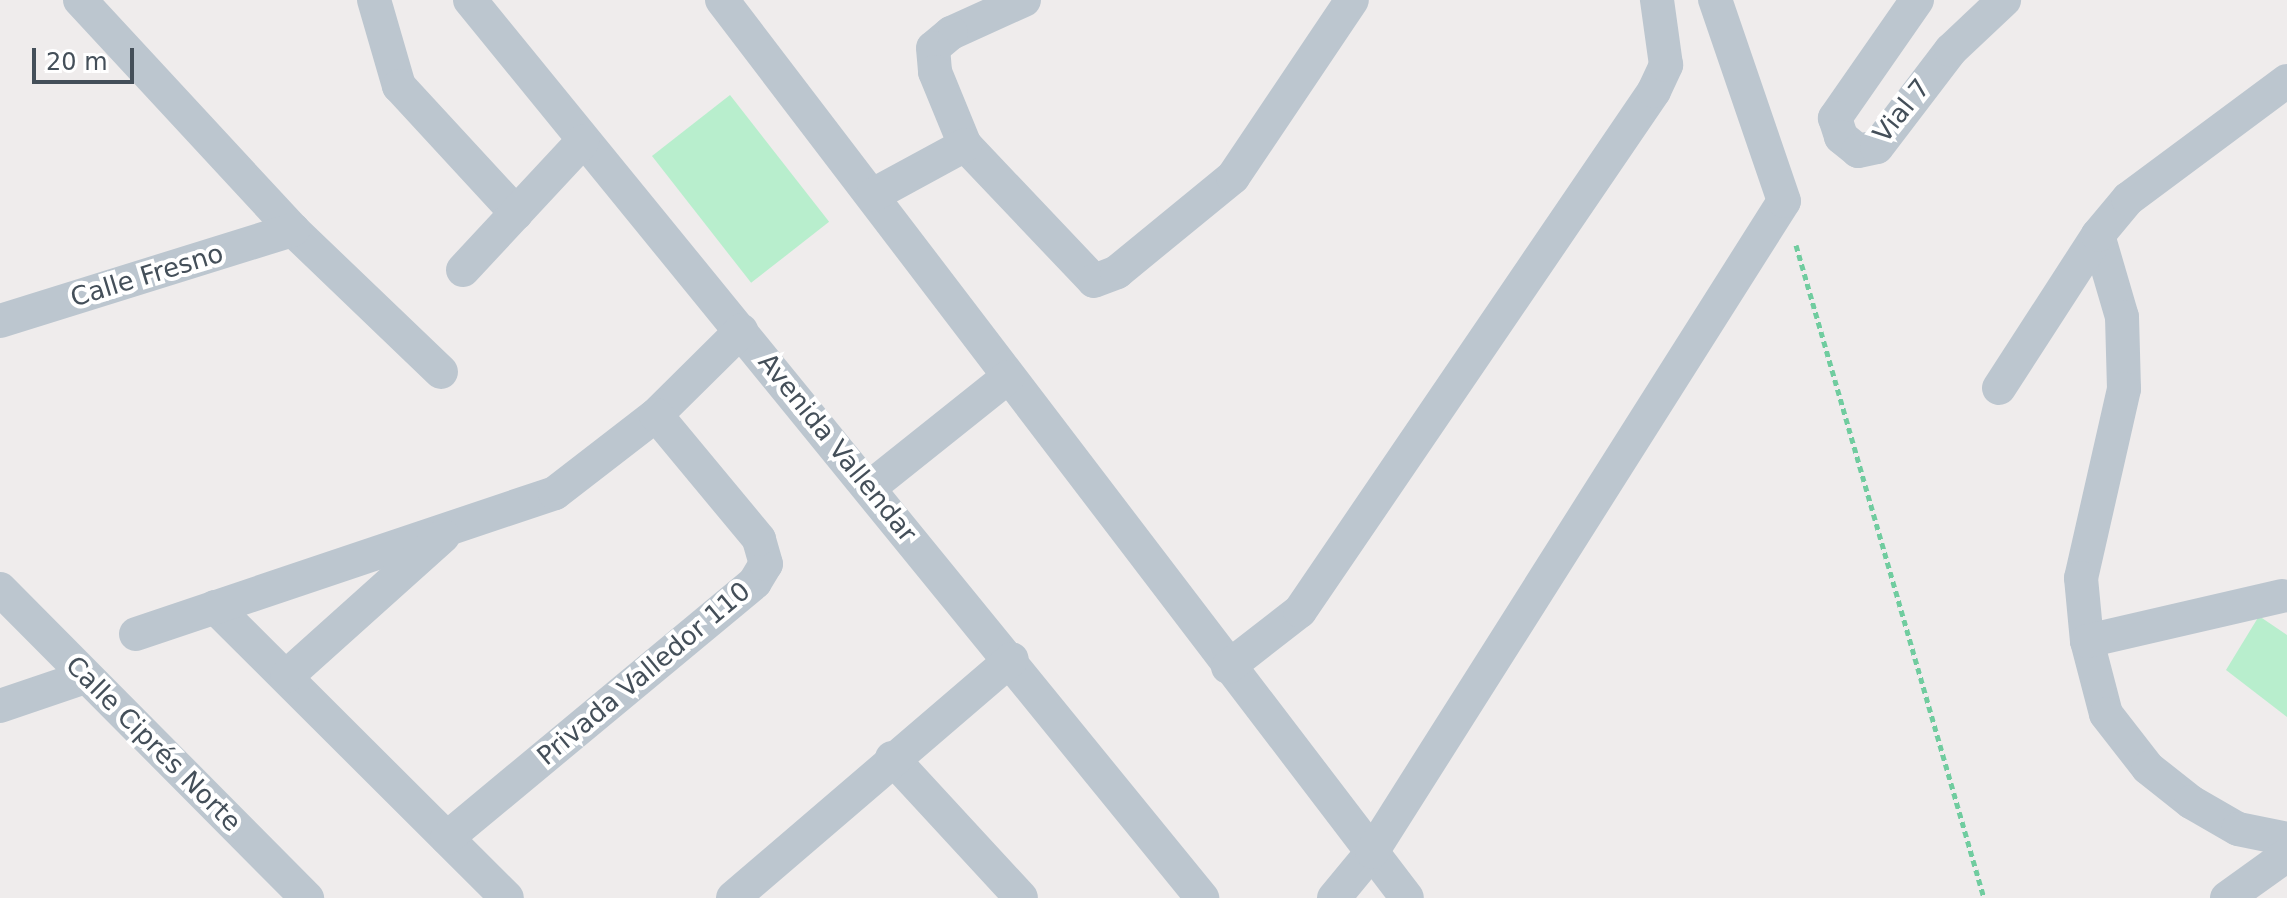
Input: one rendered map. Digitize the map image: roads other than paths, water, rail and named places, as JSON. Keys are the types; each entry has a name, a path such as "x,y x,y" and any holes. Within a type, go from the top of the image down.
{"street":[{"path":"80,0 293,230 441,372"},
{"path":"374,0 399,86 516,213"},
{"name":"Avenida Vallendar","path":"470,0 582,142 1012,659 1202,898"},
{"path":"722,0 1407,898"},
{"path":"1024,0 951,33 933,48 935,72 965,145 1094,281 1117,272 1233,177 1352,0"},
{"path":"1228,667 1300,611 1654,91 1666,65 1657,0"},
{"path":"1334,898 1372,852 1784,201 1715,0"},
{"name":"Vial 7","path":"1917,0 1835,118 1841,137 1858,151 1877,147 1951,50 2004,0"},
{"path":"1999,388 2098,235 2128,199 2287,81"},
{"path":"463,270 582,142"},
{"path":"873,195 965,145"},
{"name":"Calle Fresno","path":"0,321 293,230"},
{"path":"2098,235 2122,317 2124,389 2081,578 2087,641 2106,714 2148,768 2191,802 2238,829 2287,839"},
{"path":"136,634 555,493 656,415 741,331"},
{"path":"869,488 1008,377"},
{"name":"Privada Valledor 110","path":"447,838 755,582 766,564 759,539 656,415"},
{"path":"287,676 452,528"},
{"name":"Calle Ciprés Norte","path":"0,589 307,898"},
{"path":"2087,641 2282,596"},
{"path":"215,607 507,898"},
{"path":"733,898 892,758 1012,659"},
{"path":"0,706 85,677"},
{"path":"892,758 1021,898"},
{"path":"2227,898 2287,855"}]}
